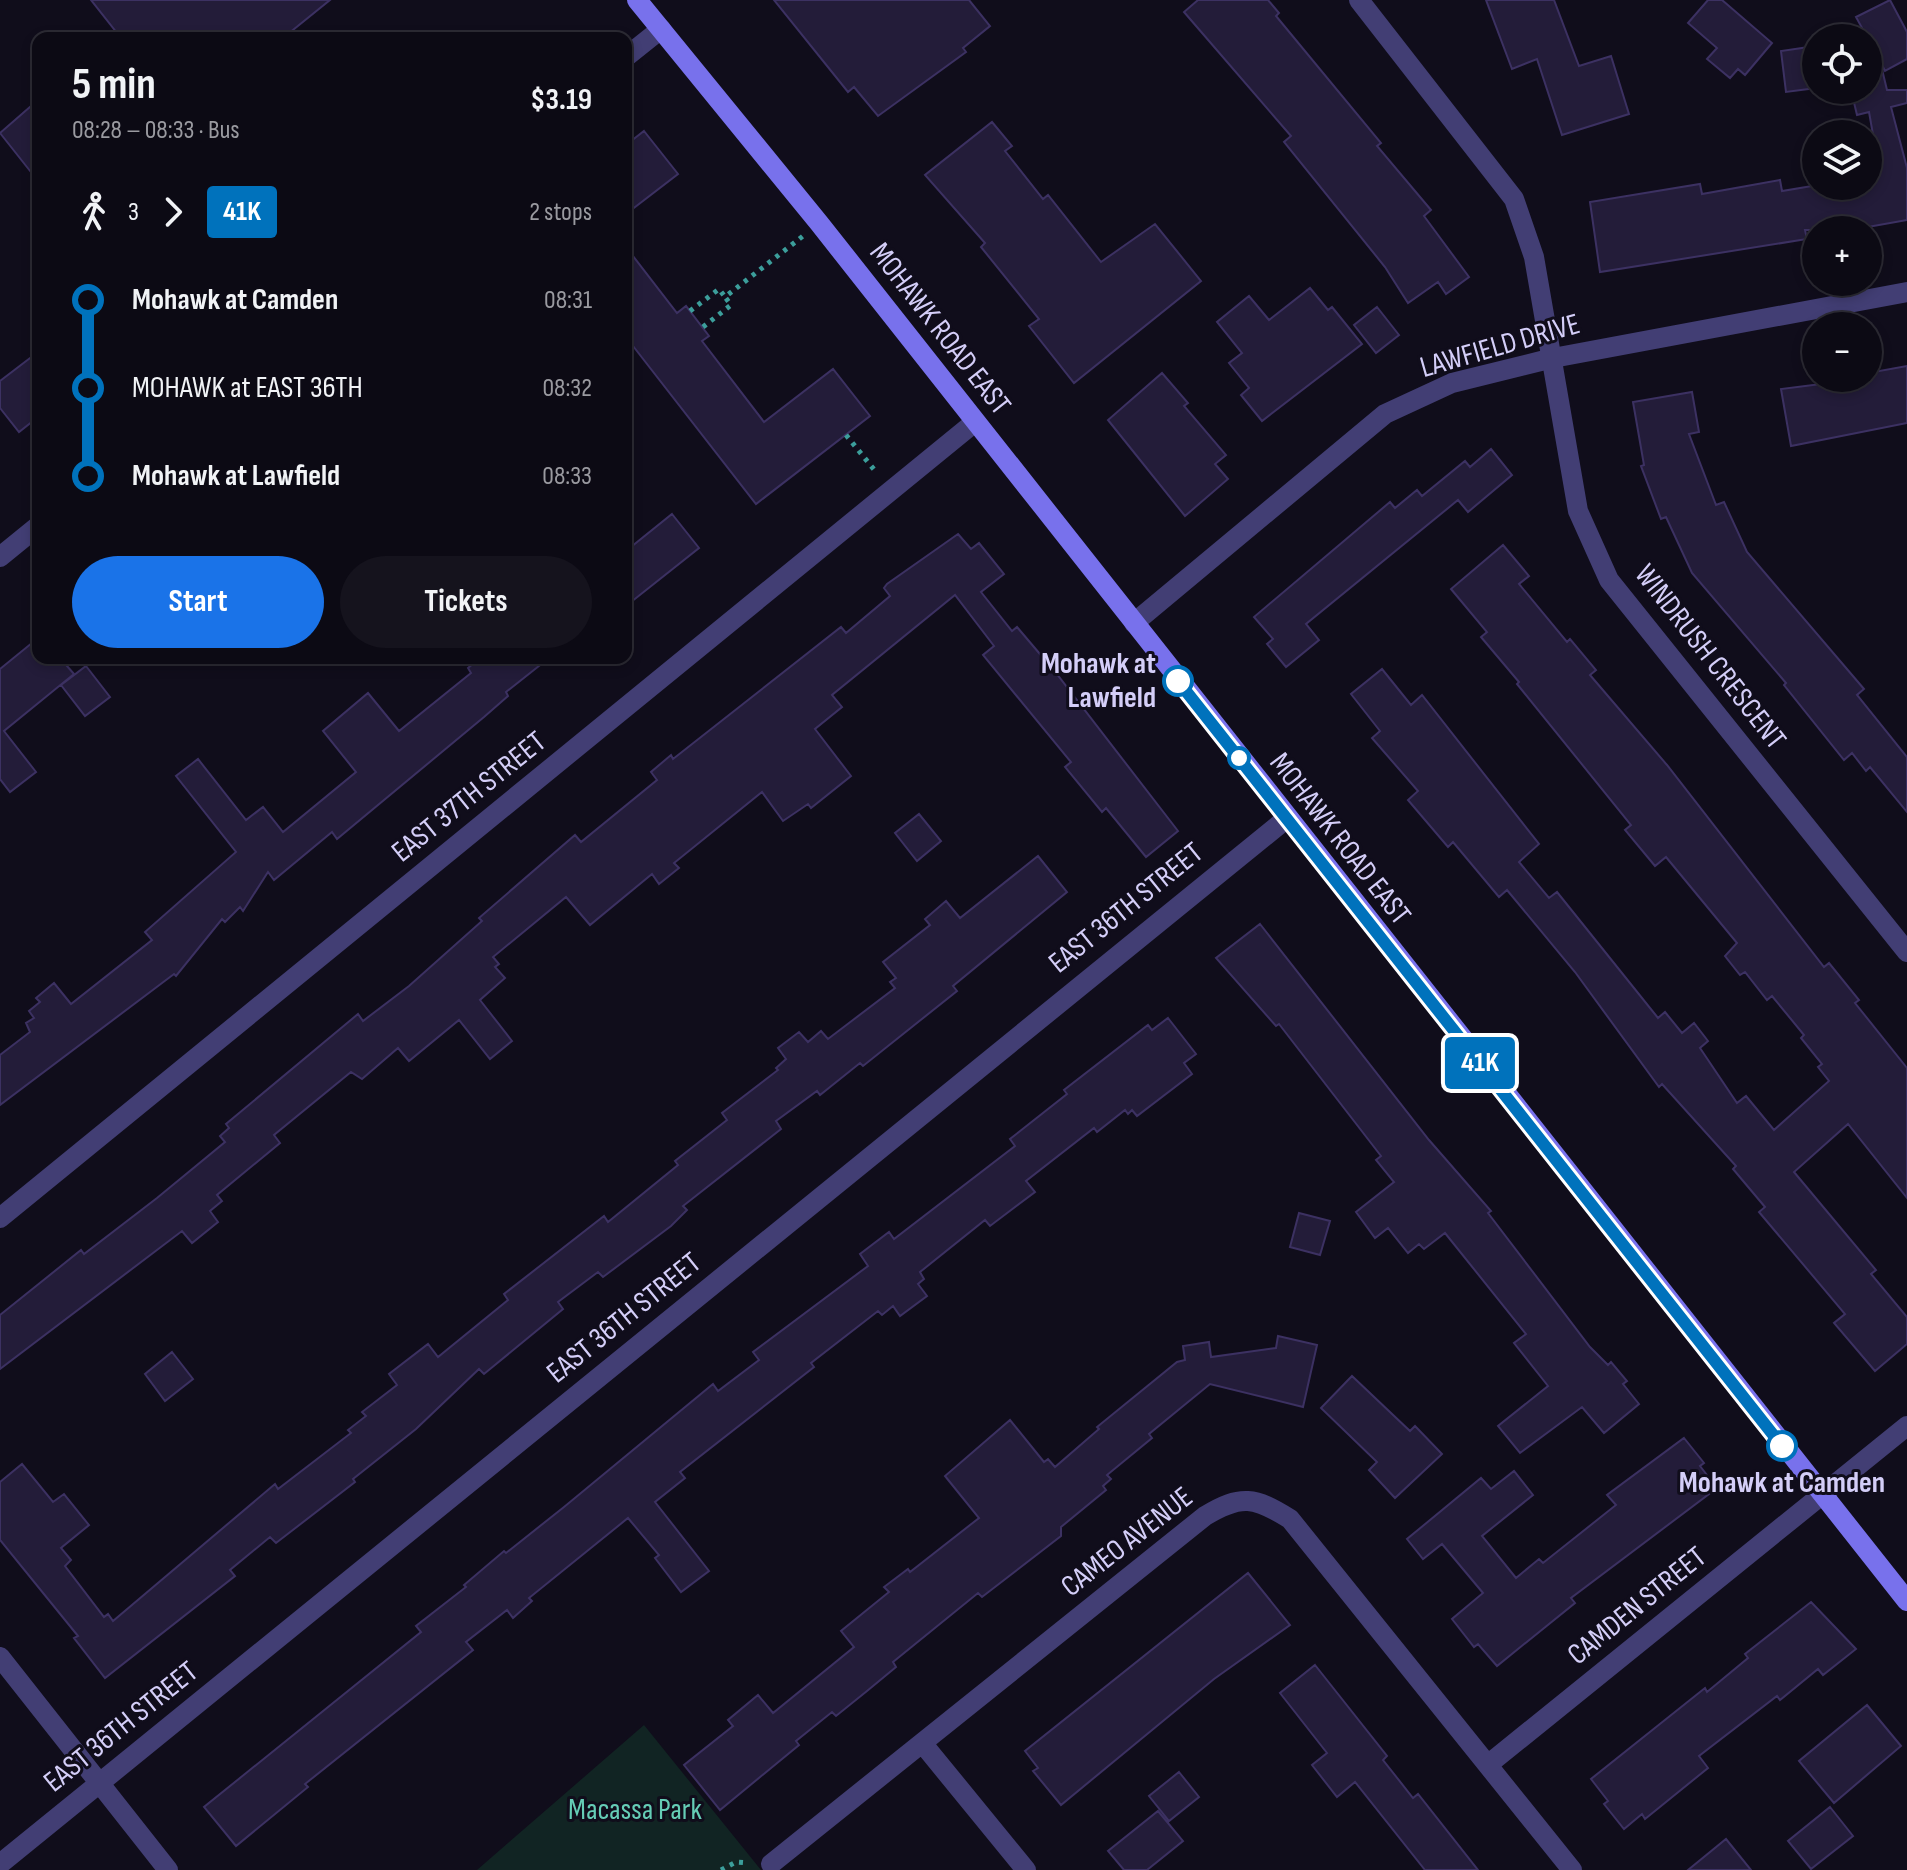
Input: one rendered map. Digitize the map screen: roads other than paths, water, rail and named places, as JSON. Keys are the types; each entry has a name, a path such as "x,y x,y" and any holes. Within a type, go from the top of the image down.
{"main road":[{"name":"MOHAWK ROAD EAST","path":"637,0 819,223 1286,819 1907,1601"}],"street":[{"name":"WINDRUSH CRESCENT","path":"1359,0 1514,199 1534,257 1578,511 1609,580 1907,952"},
{"path":"632,52 661,29"},
{"name":"LAWFIELD DRIVE","path":"1134,623 1385,414 1452,383 1553,358 1907,292"},
{"name":"EAST 37TH STREET","path":"0,1218 975,422"},
{"path":"0,557 32,531"},
{"name":"EAST 36TH STREET","path":"0,1864 1286,819"},
{"name":"CAMDEN STREET","path":"1490,1763 1907,1426"},
{"name":"CAMEO AVENUE","path":"771,1864 1205,1516 1231,1500 1262,1502 1290,1519 1490,1763 1572,1870"},
{"path":"0,1657 168,1870"},
{"path":"923,1744 1026,1870"}],"place":[{"name":"Mohawk at Lawfield","path":"1178,681"},
{"name":"Mohawk at Camden","path":"1782,1446"}],"park label":[{"name":"Macassa Park","path":"635,1810"}]}
